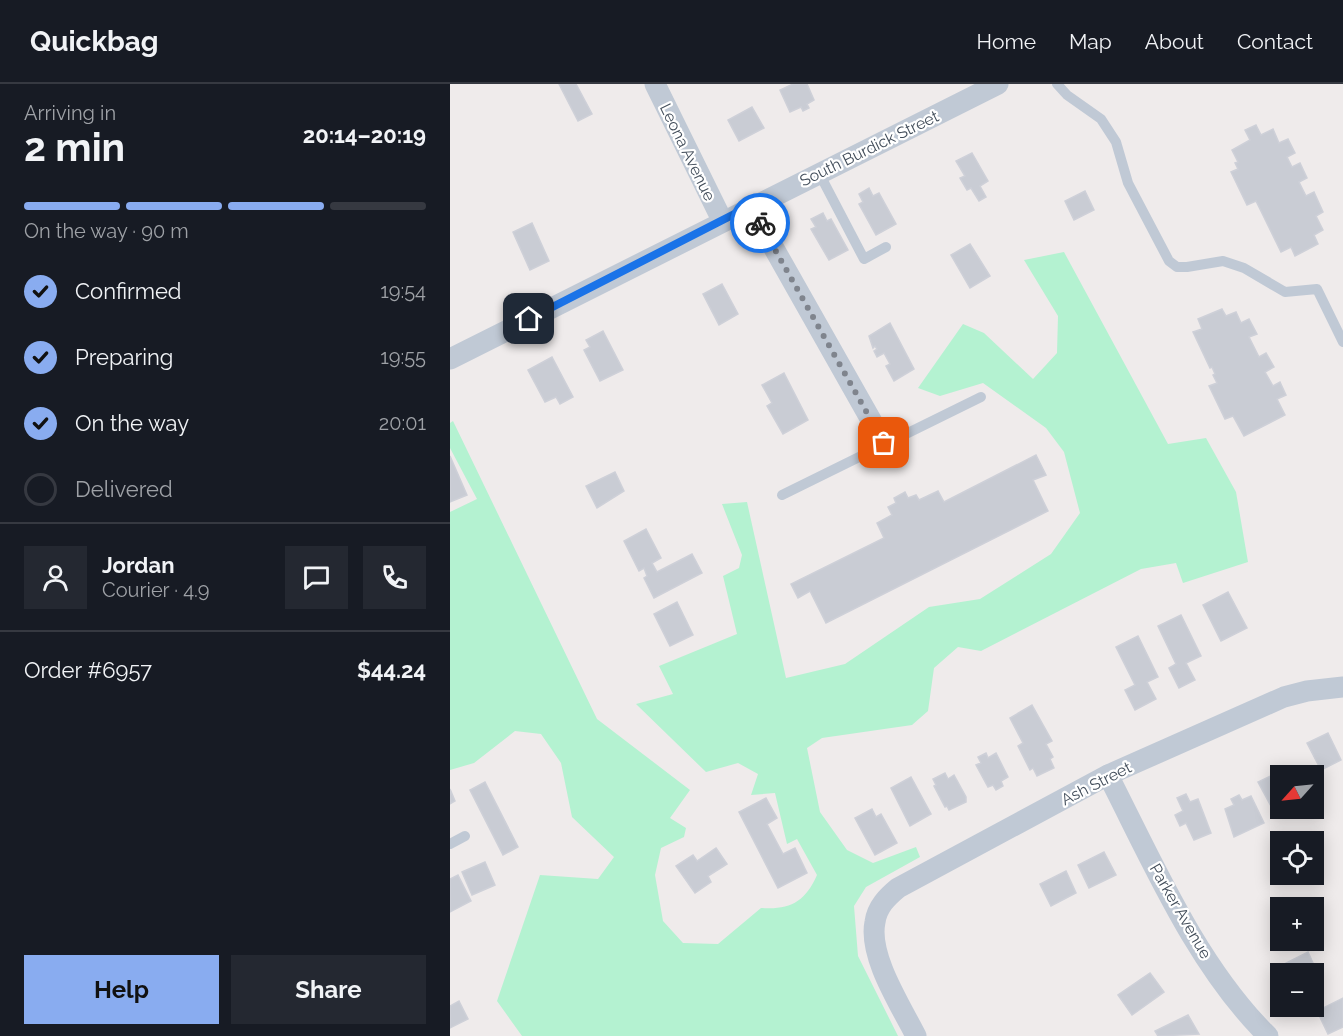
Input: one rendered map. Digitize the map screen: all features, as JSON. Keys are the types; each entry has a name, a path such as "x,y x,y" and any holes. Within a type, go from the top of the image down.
{"street":[{"name":"Leona Avenue","path":"655,84 722,220"},
{"name":"South Burdick Street","path":"450,359 722,220 998,84"},
{"path":"750,206 884,443"},
{"name":"Ash Street","path":"916,1036 887,980 877,949 874,923 880,906 898,888 1108,775 1284,697 1306,691 1343,687"},
{"name":"Parker Avenue","path":"1108,775 1174,905 1233,998 1268,1036"}],"lane":[{"path":"1057,84 1067,95 1101,119 1116,142 1128,183 1168,261 1177,267 1223,261 1244,268 1285,292 1317,289 1343,342"},
{"path":"819,173 864,259 886,247"},
{"path":"782,495 884,443 981,398"},
{"path":"450,844 465,836"}],"green space":[{"path":"1064,252 1168,444 1206,438 1236,492 1248,562 1183,583 1176,563 1141,569 981,651 958,647 934,668 928,711 912,725 822,738 807,748 820,812 847,850 873,863 916,847 920,857 866,887 854,906 858,956 898,1036 522,1036 497,1001 540,875 598,879 614,857 572,817 561,763 541,734 515,731 474,763 450,770 450,512 477,499 450,448 450,423 453,421 597,719 690,790 670,818 686,828 684,837 661,848 655,875 663,921 683,943 718,944 761,908 788,906 802,898 817,875 797,839 787,844 775,793 751,795 758,774 738,763 706,772 636,704 673,694 659,666 737,634 723,576 739,568 742,555 722,504 747,502 786,678 845,664 929,607 980,599 1051,554 1080,513 1064,452 1046,428 983,383 940,396 918,388 963,324 984,333 1033,379 1057,353 1058,316 1024,260"}],"building":[{"path":"559,84 576,84 592,114 578,121"},
{"path":"793,84 807,84 814,100 807,104 809,108 803,111 801,107 790,112 780,90"},
{"path":"752,107 764,128 739,141 728,120"},
{"path":"1256,125 1261,135 1273,129 1279,143 1288,139 1295,153 1287,157 1292,167 1300,163 1307,178 1299,182 1306,196 1314,192 1323,212 1316,216 1323,230 1314,235 1318,244 1295,256 1291,247 1281,252 1256,201 1247,205 1231,172 1238,169 1235,163 1238,162 1232,150 1250,140 1245,130"},
{"path":"972,153 988,181 980,186 986,197 979,201 971,188 967,190 960,178 965,176 956,161"},
{"path":"869,188 873,196 879,193 896,224 876,235 859,204 863,202 859,194"},
{"path":"1085,191 1094,210 1074,220 1065,201"},
{"path":"823,213 827,221 831,219 848,250 829,260 811,229 816,227 811,219"},
{"path":"532,223 549,261 530,270 513,232"},
{"path":"970,244 990,276 970,288 951,255"},
{"path":"722,284 738,314 719,325 703,294"},
{"path":"1222,309 1226,316 1236,312 1241,323 1249,319 1257,334 1249,337 1259,357 1266,353 1274,367 1265,372 1273,386 1280,382 1286,395 1277,399 1285,415 1244,436 1233,416 1225,419 1209,386 1217,383 1213,375 1215,374 1193,332 1202,329 1198,319"},
{"path":"890,323 914,369 894,381 886,366 890,364 884,353 877,357 874,351 877,349 875,346 873,348 869,336"},
{"path":"603,331 623,370 600,381 584,350 590,347 586,340"},
{"path":"552,357 573,397 560,404 556,397 545,402 528,370"},
{"path":"784,373 808,420 783,434 767,406 772,403 762,385"},
{"path":"1036,455 1046,475 1033,480 1048,511 826,623 810,591 798,598 791,584 884,538 877,523 892,515 888,507 896,503 894,498 905,492 908,498 916,495 919,500 938,491 944,502"},
{"path":"450,456 467,495 450,502"},
{"path":"615,472 624,491 597,508 586,486"},
{"path":"646,529 661,558 652,563 657,572 692,554 702,573 654,598 644,578 647,576 644,568 639,571 624,541"},
{"path":"1228,592 1247,628 1221,641 1203,605"},
{"path":"677,602 693,635 670,646 654,614"},
{"path":"1181,615 1201,656 1186,663 1195,680 1179,688 1169,668 1176,664 1158,626"},
{"path":"1138,636 1158,677 1147,682 1156,699 1135,710 1125,690 1135,685 1116,647"},
{"path":"1032,705 1052,741 1046,744 1053,757 1050,759 1054,768 1037,776 1033,768 1030,770 1018,746 1023,743 1010,718"},
{"path":"1328,733 1341,760 1324,768 1324,765 1318,765 1307,743"},
{"path":"986,753 988,758 996,753 1008,777 1001,781 1003,786 996,790 993,785 988,787 976,765 981,763 978,757"},
{"path":"945,773 948,779 954,775 966,797 966,802 949,810 947,806 945,807 934,786 936,785 933,779"},
{"path":"1270,776 1270,804 1258,782"},
{"path":"911,777 931,814 910,826 891,788"},
{"path":"485,782 518,847 503,855 470,790"},
{"path":"450,789 455,801 450,804"},
{"path":"1186,794 1190,802 1198,799 1211,833 1194,840 1186,823 1180,826 1175,815 1183,811 1177,798"},
{"path":"1239,795 1242,800 1251,796 1264,823 1234,837 1225,809 1234,805 1231,799"},
{"path":"766,798 777,818 767,824 783,854 795,848 807,873 778,888 739,812"},
{"path":"872,809 876,817 881,814 897,843 875,855 855,818"},
{"path":"716,848 727,864 708,876 711,882 695,893 676,866 693,855 697,861"},
{"path":"1104,852 1116,875 1089,888 1078,865"},
{"path":"485,862 495,885 472,895 462,872"},
{"path":"1066,871 1076,893 1051,906 1040,884"},
{"path":"458,875 471,901 450,912 450,879"},
{"path":"1308,952 1313,963 1286,963"},
{"path":"1150,973 1164,992 1132,1015 1118,995"},
{"path":"1343,998 1343,1027 1328,1034 1320,1017 1324,1017 1324,1008"},
{"path":"459,1001 468,1019 450,1028 450,1006"},
{"path":"1188,1015 1199,1034 1158,1036 1155,1031"}],"way so far":[{"path":"760,223 884,443"}],"route":[{"path":"529,319 750,206 760,223"}]}
